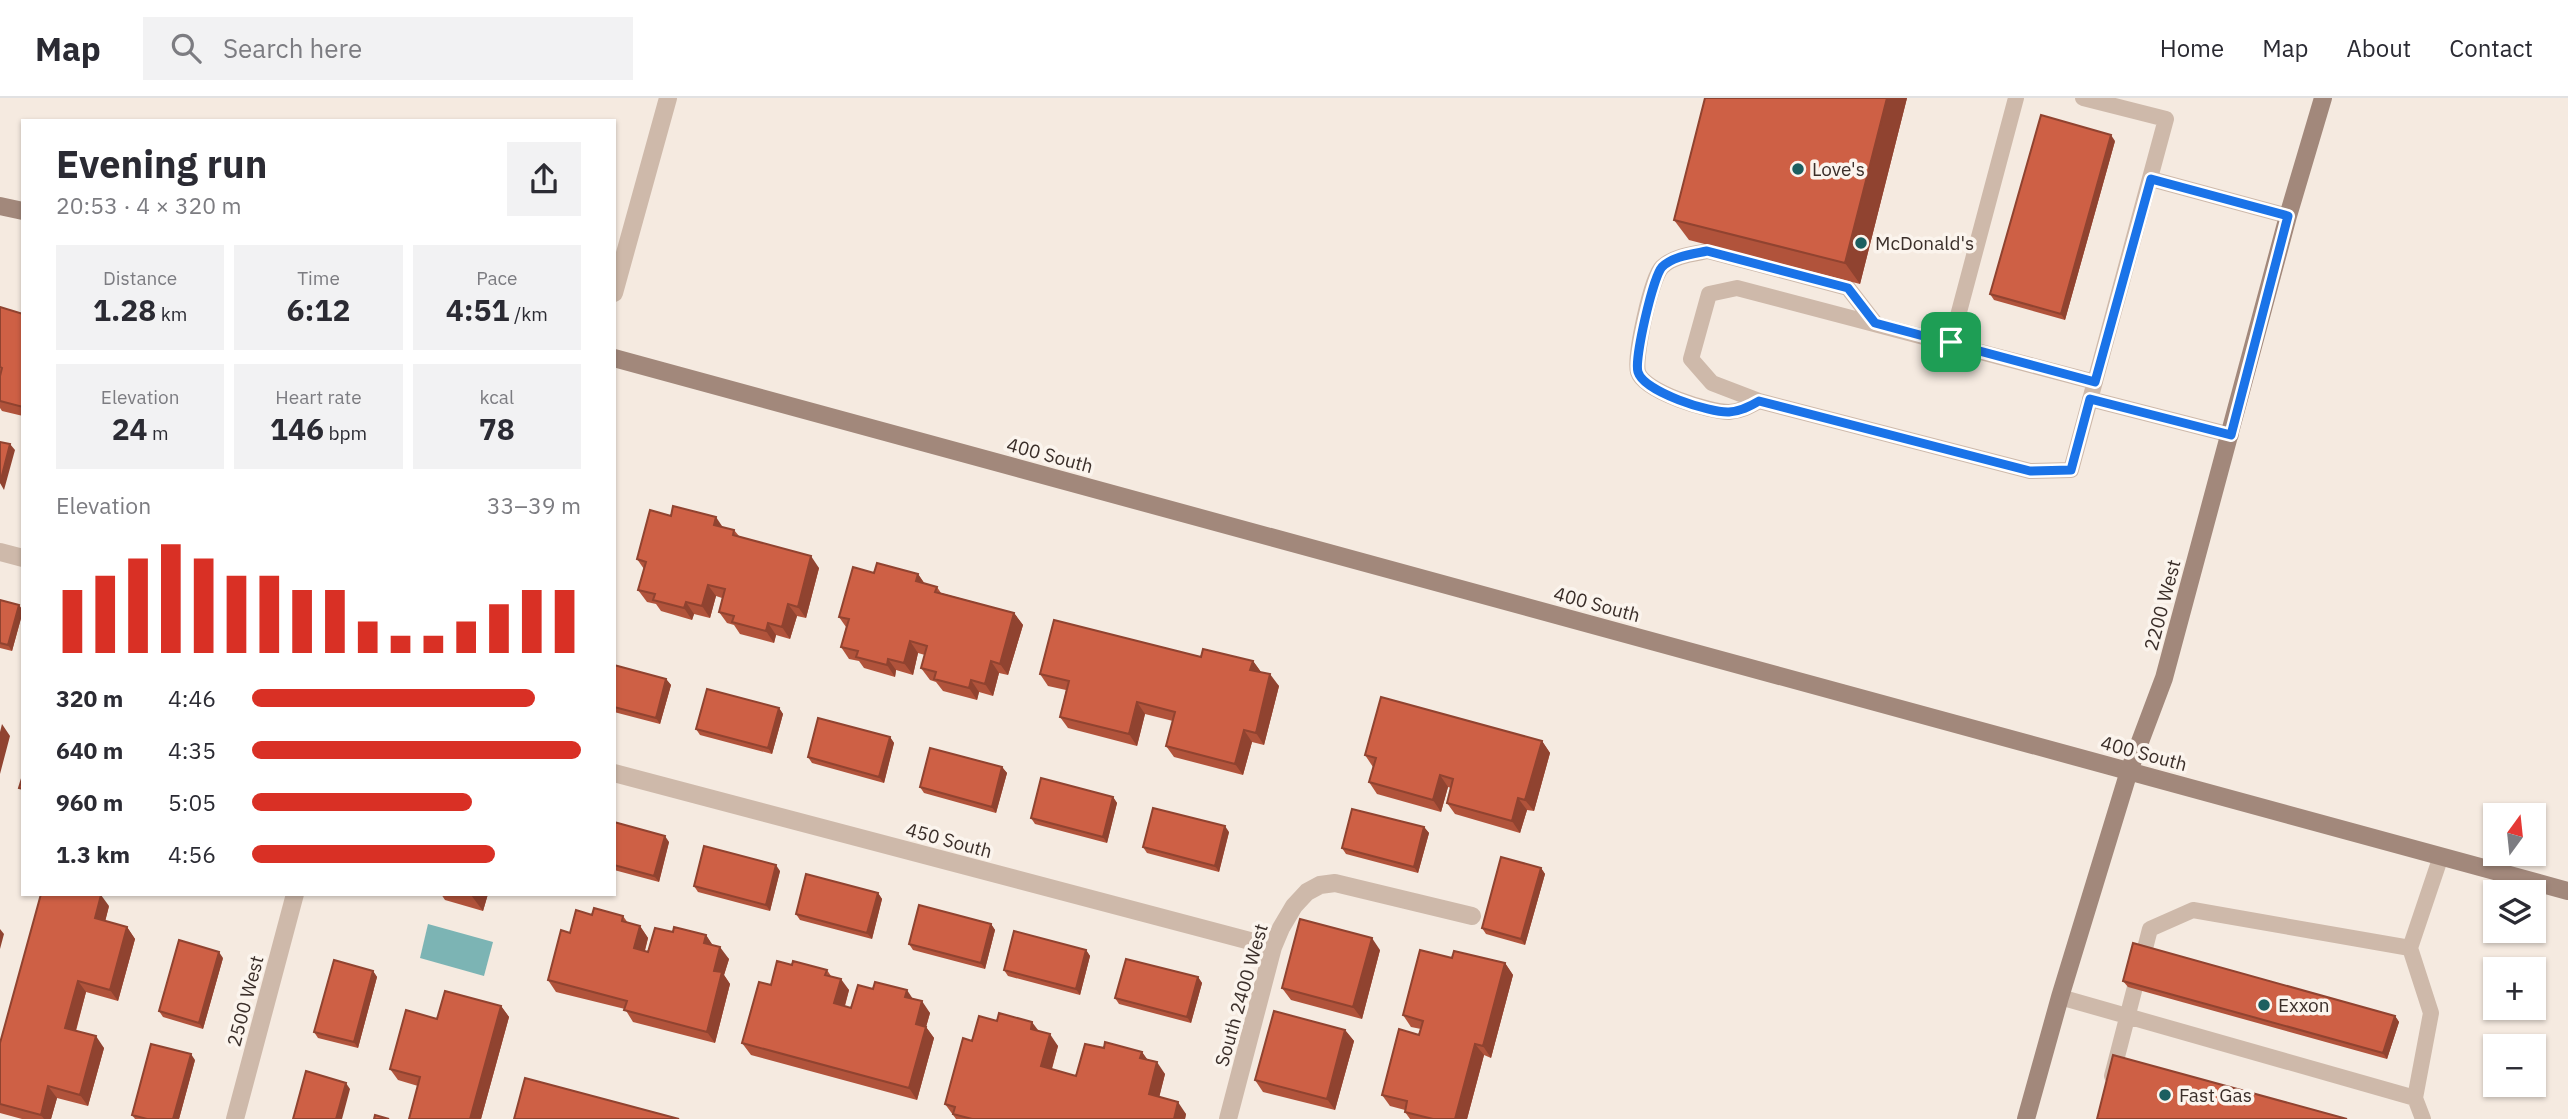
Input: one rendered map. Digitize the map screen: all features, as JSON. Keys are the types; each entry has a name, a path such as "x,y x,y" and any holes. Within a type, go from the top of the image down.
{"main road":[{"name":"2200 West","path":"2026,1119 2129,771 2164,678 2288,216 2323,98"},
{"path":"0,206 21,211"},
{"name":"400 South","path":"616,359 2568,891"}],"street":[{"path":"616,286 668,98"},
{"path":"0,552 21,557"},
{"name":"450 South","path":"616,775 1273,947"},
{"name":"South 2400 West","path":"1228,1119 1273,947 1294,906 1307,892 1328,883 1472,916"},
{"name":"2500 West","path":"235,1119 294,896"}],"lane":[{"path":"1951,342 2016,98"},
{"path":"2083,98 2166,119 2151,179 2071,470 2030,471 1759,401 1712,383 1691,359 1709,295 1737,288 1951,342 2095,382"},
{"path":"2151,179 2288,216"},
{"path":"1759,401 1747,409 1727,412 1681,400 1642,381 1637,370 1638,351 1654,283 1661,268 1688,254 1707,251 1848,288 1875,323"},
{"path":"2090,399 2231,435"},
{"path":"2423,1119 2415,1097 2431,1013 2410,948 2441,856"},
{"path":"2108,1093 2150,929 2193,910 2410,948"},
{"path":"2060,997 2415,1097"}],"water":[{"path":"428,924 493,942 484,976 420,958"}],"building":[{"name":"Love's","path":"1705,98 1887,98 1845,263 1674,220"},
{"path":"2041,115 2111,135 2061,314 1990,294"},
{"path":"0,307 21,313 21,406 0,401"},
{"path":"0,442 10,444 0,483"},
{"path":"673,506 716,517 714,525 734,530 733,535 811,556 798,607 788,604 782,627 768,623 766,631 732,622 734,616 719,612 725,589 708,585 702,606 686,602 684,608 653,600 655,594 638,590 646,562 637,559 650,510 671,516"},
{"path":"877,563 918,574 916,581 937,587 935,592 1014,613 1000,664 991,661 985,684 971,680 969,688 934,679 936,672 921,668 927,646 910,641 904,663 888,659 887,665 856,657 858,651 841,647 849,619 839,617 853,567 874,573"},
{"path":"0,600 19,605 8,645 0,643"},
{"path":"1054,620 1201,657 1203,649 1253,661 1250,670 1270,674 1256,733 1244,730 1235,764 1166,746 1175,712 1137,702 1129,734 1060,717 1069,681 1040,674"},
{"path":"616,666 666,679 656,718 616,708"},
{"path":"707,689 779,708 768,748 696,729"},
{"path":"1381,697 1542,741 1525,800 1518,798 1512,821 1447,803 1453,779 1440,775 1433,800 1369,782 1376,758 1365,755"},
{"path":"818,718 890,737 879,777 808,757"},
{"path":"930,748 1002,767 992,807 920,787"},
{"path":"1041,778 1113,797 1103,837 1031,818"},
{"path":"1153,808 1225,826 1215,866 1143,847"},
{"path":"1352,809 1424,827 1414,867 1342,848"},
{"path":"616,823 665,836 654,876 616,866"},
{"path":"704,846 776,865 766,905 694,886"},
{"path":"1501,857 1541,868 1521,939 1482,928"},
{"path":"806,874 878,893 867,933 796,914"},
{"path":"40,896 101,896 95,918 127,927 110,990 78,981 65,1028 96,1036 80,1095 48,1086 41,1115 0,1104 0,1043"},
{"path":"919,905 991,924 981,963 909,944"},
{"path":"594,908 623,916 622,921 640,926 634,948 648,952 655,928 673,932 674,927 706,935 704,943 720,947 714,971 722,972 707,1032 624,1010 627,1001 548,980 561,930 570,933 576,910 592,915"},
{"path":"1300,919 1372,938 1353,1007 1282,988"},
{"path":"1014,931 1086,950 1076,989 1004,970"},
{"path":"179,940 219,952 199,1023 159,1011"},
{"name":"Exxon","path":"2133,943 2395,1016 2383,1053 2123,981"},
{"path":"1420,950 1452,958 1454,951 1505,963 1483,1046 1475,1044 1455,1119 1433,1119 1405,1112 1407,1101 1382,1095 1399,1029 1419,1035 1423,1021 1403,1015"},
{"path":"1126,959 1198,977 1187,1017 1115,998"},
{"path":"334,960 373,971 354,1042 314,1032"},
{"path":"777,961 792,965 793,961 827,970 825,975 841,979 834,1003 851,1008 858,985 873,989 875,982 907,990 905,997 922,1001 916,1024 926,1027 909,1088 742,1043 759,982 771,985"},
{"path":"445,991 501,1006 470,1119 409,1119 420,1077 390,1069 406,1010 437,1019"},
{"path":"1274,1011 1345,1030 1327,1099 1255,1080"},
{"path":"999,1013 1032,1022 1031,1029 1050,1034 1041,1066 1076,1076 1085,1044 1104,1048 1105,1042 1142,1052 1140,1058 1157,1062 1149,1094 1178,1102 1174,1119 972,1119 953,1114 955,1107 945,1104 963,1038 972,1041 979,1016 997,1021"},
{"path":"151,1044 191,1054 173,1119 147,1119 132,1115"},
{"path":"2113,1055 2347,1119 2097,1119"},
{"path":"306,1071 346,1083 336,1119 293,1119"},
{"path":"525,1078 679,1119 514,1119"}],"place":[{"name":"Love's","path":"1798,169"},
{"name":"McDonald's","path":"1861,243"},
{"name":"Exxon","path":"2264,1005"},
{"name":"Fast Gas","path":"2165,1095"}],"route":[{"path":"2151,179 2288,216 2231,435 2090,399 2071,470 2030,471 1759,401 1747,409 1727,412 1681,400 1655,389 1642,381 1637,370 1638,351 1654,283 1661,268 1688,254 1707,251 1848,288 1875,323 1951,342 2095,382 2151,179"}]}
